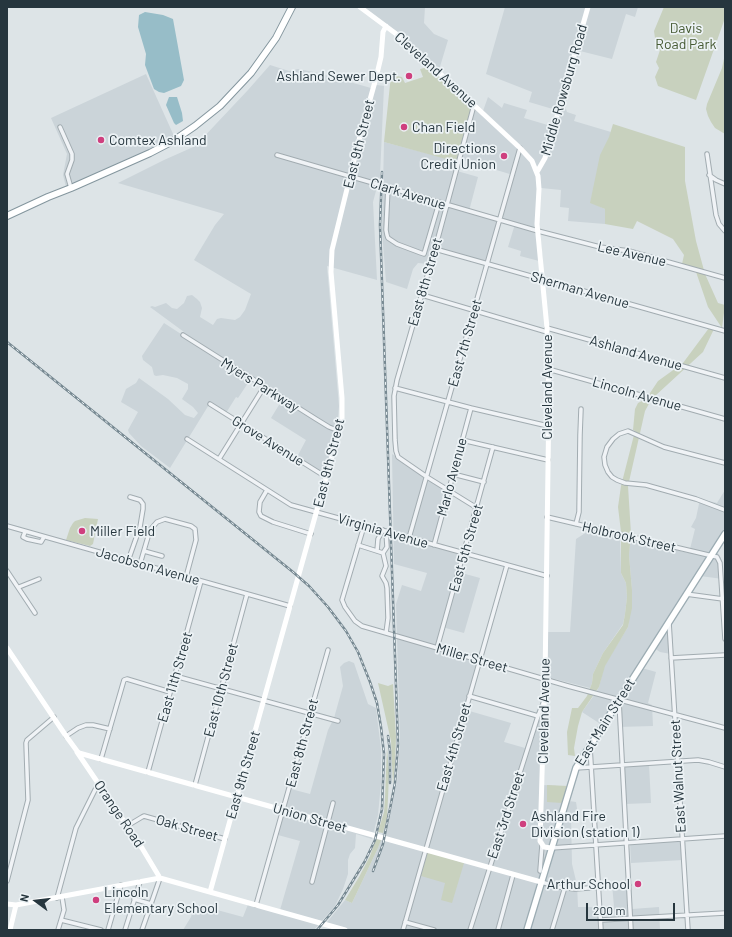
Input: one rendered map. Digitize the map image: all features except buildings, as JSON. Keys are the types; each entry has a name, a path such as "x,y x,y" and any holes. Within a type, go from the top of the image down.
{"highway":[{"path":"7,216 150,153 182,136 208,116 240,85 260,61 276,38 292,7"}],"main road":[{"name":"Cleveland Avenue","path":"360,7 386,26 427,61 520,148 532,161 537,172 539,184 538,231 547,330 548,369 545,700 540,841 542,845"},
{"name":"Middle Rowsburg Road","path":"537,172 545,158 588,7"},
{"name":"East 9th Street","path":"210,892 311,534 342,418 342,398 331,272 332,250 351,177 359,139 381,58 383,35 386,26"},
{"name":"East Main Street","path":"527,930 576,768 725,534"},
{"name":"Orange Road","path":"7,648 78,752 160,878"},
{"name":"Union Street","path":"78,752 541,882"},
{"path":"542,845 544,847 551,848"},
{"path":"7,904 16,905 160,878 345,930"},
{"path":"10,930 16,905"}],"street":[{"name":"East 8th Street","path":"427,477 401,460 397,454 395,440 395,388 474,105"},
{"path":"60,127 72,154 72,160 67,174 72,188"},
{"name":"East 7th Street","path":"409,538 520,148"},
{"path":"708,154 716,215 719,224 725,231"},
{"name":"Clark Avenue","path":"277,155 538,231"},
{"path":"710,175 716,180 725,184"},
{"path":"388,187 386,230 388,238 397,244 421,254 424,254 439,203"},
{"name":"Lee Avenue","path":"538,231 600,247 629,251 725,278"},
{"name":"Sherman Avenue","path":"435,249 725,330"},
{"name":"Ashland Avenue","path":"422,295 474,311 725,378"},
{"name":"Myers Parkway","path":"183,336 326,425 339,431"},
{"name":"Lincoln Avenue","path":"548,369 725,419"},
{"path":"218,459 264,387"},
{"path":"395,388 548,426"},
{"name":"Grove Avenue","path":"210,404 241,425 326,477"},
{"name":"Marlo Avenue","path":"434,545 471,408"},
{"path":"576,524 579,508 581,409"},
{"path":"725,462 664,447 628,431 616,436 610,442 604,460 610,475 617,480 625,483 646,485 696,499 725,510"},
{"name":"Virginia Avenue","path":"187,440 291,505 547,576"},
{"path":"462,440 548,460"},
{"name":"East 5th Street","path":"437,648 494,447"},
{"path":"453,474 484,482"},
{"path":"427,477 477,508"},
{"path":"267,490 260,502 259,512 261,516 273,522 311,534"},
{"path":"128,561 140,526 143,509 143,504 140,500 130,496"},
{"name":"Holbrook Street","path":"547,517 711,555"},
{"path":"140,564 150,530 157,522 169,520 193,527 196,534 195,544 186,577"},
{"name":"Jacobson Avenue","path":"7,526 290,606"},
{"path":"364,526 358,545 384,554"},
{"path":"377,551 378,539 384,531"},
{"path":"384,531 387,547 384,554 386,566 382,576 387,588 388,618 386,633"},
{"path":"25,532 23,537 27,539 41,542 44,537"},
{"name":"Miller Street","path":"358,545 344,595 343,604 358,624 619,700 725,728"},
{"path":"144,551 162,556"},
{"path":"711,555 717,557 720,561 725,639"},
{"name":"East 4th Street","path":"403,930 507,565"},
{"path":"7,570 36,613"},
{"path":"19,587 38,579"},
{"name":"East 11th Street","path":"148,772 202,581"},
{"name":"East 10th Street","path":"196,785 247,594"},
{"path":"686,594 723,600"},
{"name":"East Walnut Street","path":"669,621 688,930"},
{"name":"East 8th Street","path":"256,905 328,650"},
{"path":"671,658 725,655"},
{"path":"175,676 338,721"},
{"path":"101,759 124,680 127,679 170,692"},
{"path":"469,696 538,716"},
{"name":"East 3rd Street","path":"470,930 538,716 545,700"},
{"path":"619,700 631,930"},
{"path":"7,881 28,800 26,743 54,717"},
{"path":"66,736 78,728 86,725 110,729"},
{"path":"590,745 601,930"},
{"path":"576,768 623,766 678,761 703,761 725,767"},
{"path":"58,930 64,910 60,897 76,828 96,788 99,785"},
{"path":"312,882 333,803"},
{"name":"Oak Street","path":"127,826 144,816 225,839"},
{"path":"551,848 725,836"},
{"name":"Cleveland Avenue","path":"540,871 542,845"},
{"path":"498,930 513,875"},
{"path":"142,930 160,878"},
{"path":"125,930 140,882"},
{"path":"541,882 565,888 582,889 629,885"},
{"path":"108,930 121,885"},
{"path":"552,930 565,888"},
{"path":"134,899 151,904"},
{"path":"601,920 725,913"},
{"path":"61,920 101,930"},
{"path":"405,922 434,930"},
{"path":"79,930 80,924"}],"shaded area":[{"path":"363,7 425,7 424,23 434,34 448,40 439,70"},
{"path":"505,7 638,7 635,17 626,14 612,59 580,51 565,106 567,112 576,115 574,121 611,132 591,202 605,209 605,224 568,221 569,208 560,207 561,190 541,188 539,222 543,262 520,256 521,251 508,247 515,224 500,220 488,264 433,249 428,264 418,263 413,269 407,289 386,282 382,231 384,142 456,161 472,106 483,111 488,97 502,108 504,103 527,110 524,118 551,126 556,110 529,102 532,92 486,74","holes":["460,159 513,175 500,220 469,211 478,177 457,171"]},
{"path":"270,65 289,71 298,69 314,72 371,88 377,85 384,86 380,176 373,202 377,280 327,266 339,406 337,432 324,475 297,457 306,440 271,418 282,400 250,380 238,398 236,397 226,413 210,403 170,468 141,446 129,433 128,430 138,412 121,402 126,389 136,383 139,378 168,399 185,415 194,418 198,413 193,407 182,399 188,389 188,384 177,378 154,375 152,367 143,360 142,356 164,323 181,334 184,332 150,307 155,307 166,303 172,308 177,309 184,303 187,296 192,295 200,302 202,308 200,317 213,325 217,319 221,318 235,320 240,317 245,310 251,294 194,260 215,225 224,214 118,183 200,144 199,142"},
{"path":"146,74 174,136 145,152 66,187 63,175 67,154 51,118"},
{"path":"392,454 449,489 434,546 463,554 458,572 480,578 464,633 442,627 436,648 481,661 466,710 511,723 504,742 525,748 538,707 546,709 544,785 573,787 569,801 576,802 578,815 571,815 572,864 577,885 578,907 602,907 602,918 615,918 612,884 631,882 632,909 659,907 660,930 340,930 324,926 345,900 352,903 378,848 397,783 400,741 396,604 402,585 421,591 427,573 394,564"},
{"path":"725,490 725,544 723,543 717,552 721,558 723,579 700,576 669,625 671,654 660,652 654,648 642,668 656,672 648,703 652,705 653,726 618,727 617,712 610,712 602,725 582,712 599,687 604,666 628,627 632,590 629,555 630,539 689,553 695,529 691,527 696,518 700,499 717,503"},
{"path":"590,530 620,537 621,573 626,583 627,597 623,624 603,653 593,674 590,688 547,677 548,632 570,632 576,539"},
{"path":"349,661 354,663 368,704 376,708 381,749 381,783 378,815 372,839 356,834 355,848 350,854 348,860 348,874 335,906 314,930 183,930 191,917 195,904 243,917 249,902 280,910 300,841 278,835 291,789 310,794 328,730 334,718 343,686 340,667"},
{"path":"649,764 651,803 625,804 623,765"},
{"path":"682,840 683,860 631,863 630,843"}],"green space":[{"name":"Davis Road Park","path":"664,7 725,7 725,18 696,100 658,86 655,77 659,68 656,62 660,50 656,45 654,31"},
{"path":"725,54 725,134 715,128 706,109 722,68"},
{"path":"428,67 472,106 457,162 384,142 391,75 402,77 405,83 423,77 420,69"},
{"path":"613,124 685,147 685,181 696,241 705,274 718,303 725,305 722,328 708,307 695,269 682,264 684,255 673,239 637,221 633,229 605,224 605,209 590,203 600,155 609,137"},
{"path":"709,328 714,329 703,352 651,400 645,411 628,486 631,534 629,555 632,608 628,627 605,666 599,687 582,712 574,748 575,756 568,755 567,732 572,708 578,708 587,696 592,683 593,674 603,653 623,625 627,597 626,583 621,573 621,532 618,507 621,486 635,431 633,430 635,409 638,403 646,399 658,381 683,363"},
{"name":"Miller Field","path":"85,518 98,519 93,544 90,546 66,540 73,523"},
{"path":"378,683 388,686 393,684 396,737 393,785 391,741"},
{"path":"387,747 389,773 388,799 387,818 383,833 378,832 384,812"},
{"path":"547,785 568,786 562,803 547,802"},
{"path":"376,839 381,840 352,903 345,900 370,856"},
{"path":"427,852 464,863 452,903 441,900 445,883 421,876"}],"water":[{"path":"145,12 163,15 173,19 184,80 181,86 164,93 154,89 145,65 146,54 138,27 139,15"},
{"path":"169,97 177,97 182,113 183,121 176,125 166,105"}],"railway":[{"path":"382,172 380,225 398,744 395,783 388,819"},
{"path":"7,342 309,586 328,607 346,631 358,652 377,703 381,727 384,754 382,809 375,840 365,861 338,905 317,930"},
{"path":"388,736 390,751 390,783"},
{"path":"373,871 383,844 389,813"}],"place":[{"name":"Ashland Sewer Dept.","path":"409,76"},
{"name":"Chan Field","path":"404,127"},
{"name":"Comtex Ashland","path":"101,140"},
{"name":"Directions Credit Union","path":"504,156"},
{"name":"Miller Field","path":"82,531"},
{"name":"Ashland Fire Division (station 1)","path":"523,824"},
{"name":"Arthur School","path":"638,884"},
{"name":"Lincoln Elementary School","path":"96,900"}]}
